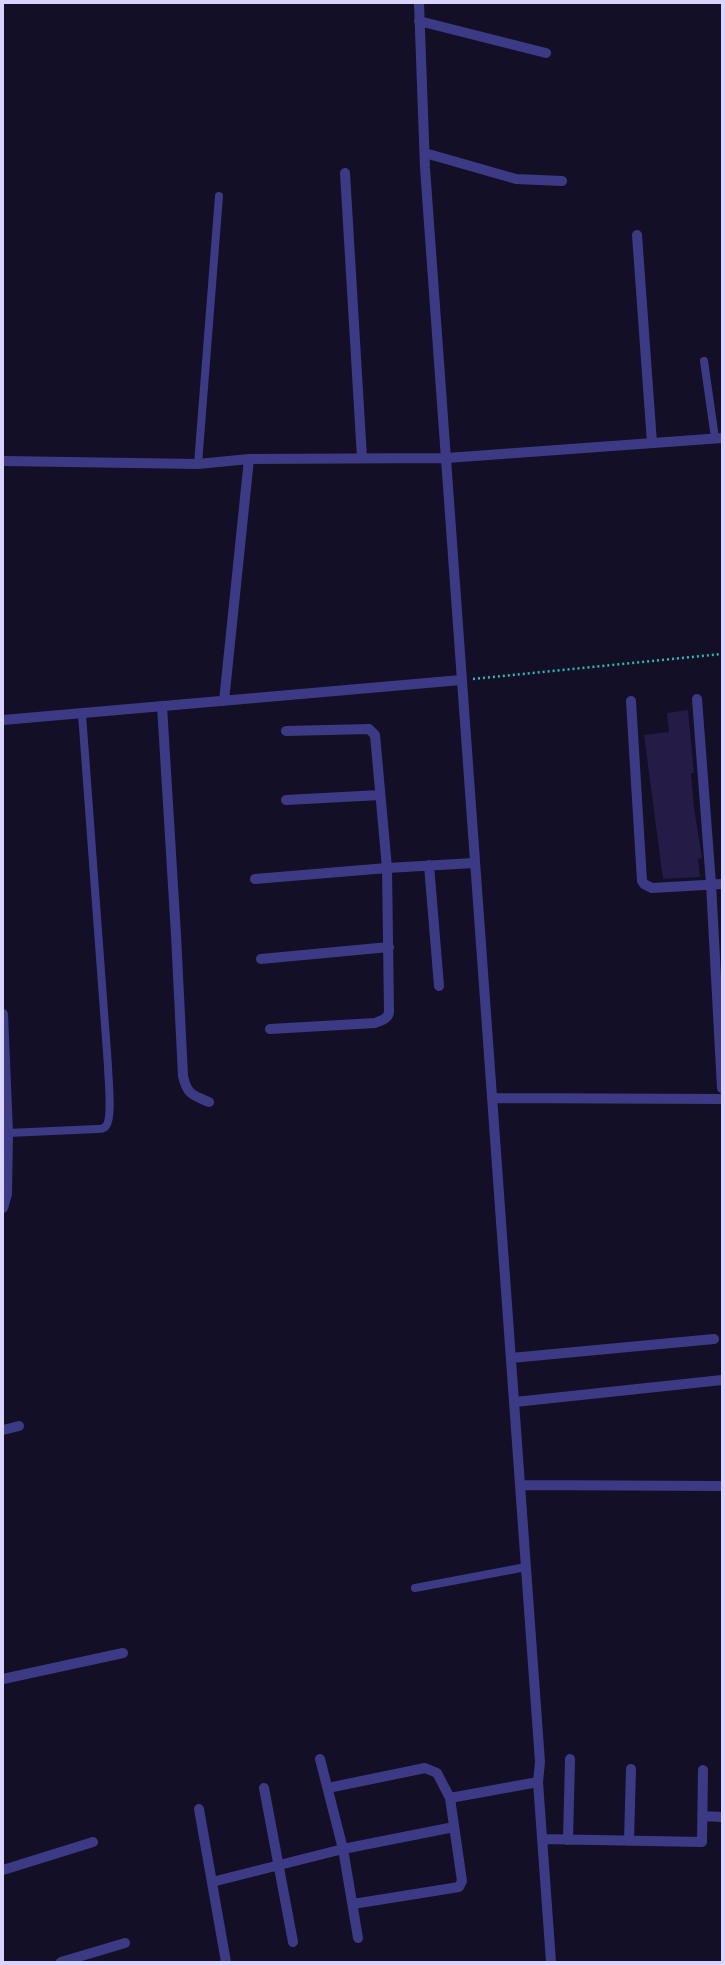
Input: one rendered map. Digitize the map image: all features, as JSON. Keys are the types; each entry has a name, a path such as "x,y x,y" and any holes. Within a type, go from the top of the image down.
{"street":[{"path":"419,3 424,153 447,462 461,685 521,1485 540,1762 538,1782 551,1962"},
{"path":"419,21 546,53"},
{"path":"424,153 516,179 562,181"},
{"path":"345,174 362,458"},
{"path":"637,235 652,443"},
{"path":"3,461 198,464 362,458 447,462 718,438"},
{"path":"224,701 248,463"},
{"path":"3,720 83,717 162,711 224,701 461,685"},
{"path":"697,698 718,957 722,1088"},
{"path":"631,701 642,881 644,884 652,888 722,884"},
{"path":"162,711 162,732 176,935 183,1076 186,1087 191,1095 209,1102"},
{"path":"270,1029 375,1023 385,1019 389,1012 387,868 375,735 369,729 286,731"},
{"path":"286,800 380,795"},
{"path":"255,879 387,868 474,863"},
{"path":"429,865 440,986"},
{"path":"261,959 389,947"},
{"path":"3,1014 8,1133 7,1194 3,1208"},
{"path":"492,1098 722,1099"},
{"path":"511,1358 714,1339"},
{"path":"515,1402 722,1380"},
{"path":"3,1430 19,1426"},
{"path":"521,1485 722,1486"},
{"path":"3,1679 123,1653"},
{"path":"320,1759 343,1849 358,1938"},
{"path":"568,1840 570,1759"},
{"path":"328,1788 425,1768 437,1773 450,1798 462,1881 459,1887 353,1904"},
{"path":"629,1841 631,1769"},
{"path":"542,1839 702,1842 703,1770"},
{"path":"450,1798 538,1782"},
{"path":"264,1788 293,1942"},
{"path":"199,1809 226,1962"},
{"path":"702,1816 722,1817"},
{"path":"212,1882 343,1849 454,1827"},
{"path":"3,1870 93,1842"},
{"path":"61,1962 125,1943"}],"lane":[{"path":"198,464 219,196"},
{"path":"704,361 718,438"},
{"path":"8,1133 98,1129 103,1128 108,1124 108,1066 83,717"},
{"path":"415,1588 526,1567"}],"path":[{"path":"461,685 722,654"}],"building":[{"path":"688,710 694,773 691,773 694,808 702,858 698,859 700,877 663,879 644,735 669,732 667,713"}]}
